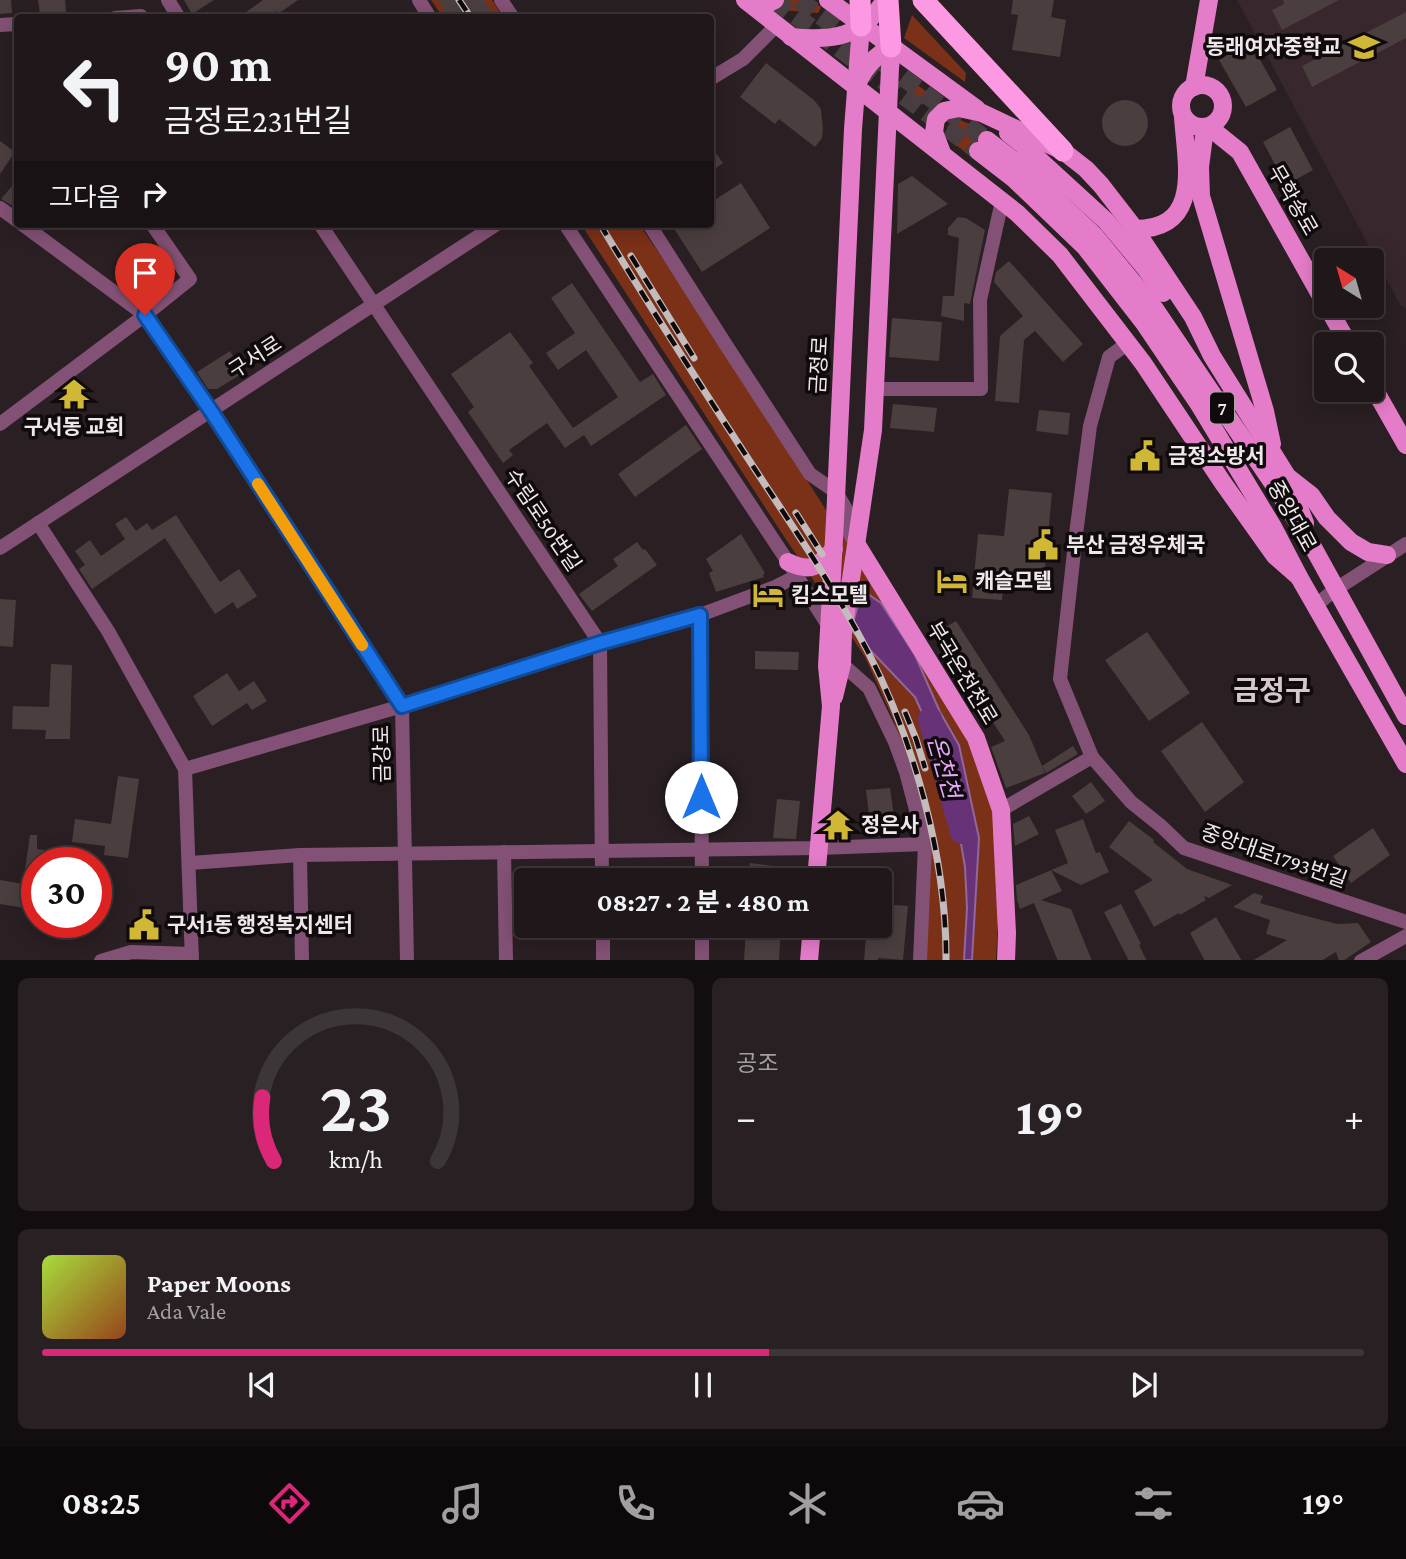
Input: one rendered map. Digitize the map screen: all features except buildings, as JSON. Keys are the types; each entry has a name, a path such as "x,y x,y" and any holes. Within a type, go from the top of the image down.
{"highway":[{"path":"860,0 862,26"},
{"path":"886,0 891,47"},
{"path":"923,0 1063,150"}],"main road":[{"path":"746,1 763,6 775,0"},
{"path":"828,0 1023,145 1106,220 1146,269 1189,330 1212,356"},
{"path":"791,37 811,39 838,37 850,33 862,26 886,0"},
{"path":"1202,87 1199,53 1209,0"},
{"path":"746,1 1017,213 1060,255 1128,342 1251,524 1275,556 1299,577"},
{"name":"금정로","path":"817,868 831,706 842,664 834,624 835,492 855,87 862,26"},
{"path":"855,87 866,68 891,47"},
{"name":"금정로","path":"831,706 827,666 834,624 856,549 873,429 891,47"},
{"path":"1134,229 1163,225 1175,215 1182,203 1186,187 1182,99 1188,91 1202,87 1216,90 1222,97 1224,104 1219,120 1207,127 1193,126 1183,117"},
{"path":"943,154 934,128 936,119 941,113 953,108 967,109 982,113 1063,150 1086,169 1134,229 1193,317 1212,356 1287,476 1314,549"},
{"path":"1223,111 1240,152"},
{"path":"1207,127 1200,167 1201,196 1265,411 1273,454"},
{"name":"무학송로","path":"1207,127 1240,152 1314,282"},
{"name":"중앙대로","path":"1406,716 1314,549 1155,309 1094,235 1021,166 983,146 1085,247 1144,323 1200,405 1273,527 1406,764"},
{"path":"1383,402 1404,436"},
{"path":"1287,476 1311,495 1351,542 1368,552 1387,555"},
{"path":"792,569 814,568 834,549"},
{"name":"부곡온천천로","path":"856,549 976,738 1001,810 1006,960"},
{"path":"808,960 811,938"}],"street":[{"path":"714,77 743,59 776,26"},
{"path":"875,389 981,389 980,300 1002,201"},
{"name":"금강로","path":"28,228 145,315 211,411 402,706 407,960"},
{"path":"0,424 190,279 155,228"},
{"name":"수림로50번길","path":"323,228 600,643"},
{"name":"구서로","path":"0,548 491,228"},
{"path":"568,228 792,569 834,624"},
{"path":"652,228 810,474 835,492 846,509 847,530 856,549"},
{"name":"중앙대로1793번길","path":"1128,342 1110,358 1090,426 1060,680 1092,757 1131,802 1184,848 1406,922"},
{"path":"38,523 108,631 185,769 192,957 131,952 104,960"},
{"path":"1315,605 1406,544"},
{"path":"185,769 700,615 775,587 792,569"},
{"path":"700,615 702,868"},
{"path":"600,643 602,868"},
{"path":"842,664 869,688 895,742 925,844 920,960"},
{"path":"1001,810 1092,757"},
{"path":"190,863 300,855 819,848 925,844"},
{"path":"504,852 506,960"},
{"path":"300,855 302,960"},
{"path":"1363,960 1406,936"},
{"path":"603,938 603,960"},
{"path":"702,938 702,960"}],"shaded area":[{"path":"431,0 492,0 501,14 441,14"},
{"path":"789,0 811,0 821,7 818,13 782,10"},
{"path":"1237,0 1406,0 1406,308 1401,306 1384,274 1384,248 1370,248"},
{"path":"912,15 966,73 965,82 904,38"},
{"path":"908,78 931,95 922,105 904,81"},
{"path":"952,120 960,120 987,131 980,136 970,156 950,140 947,128"},
{"path":"584,228 642,228 699,312 907,636 973,746 995,807 994,841 999,898 996,960 925,960 923,820 894,721 865,657"},
{"name":"온천천","path":"862,590 881,603 915,655 940,712 959,745 979,838 972,960 964,960 967,908 965,867 949,773 915,697 851,630"}],"waterway":[{"name":"온천천","path":"930,719 962,832"}],"tunnel":[{"path":"774,0 978,151"},
{"path":"799,0 853,40"},
{"path":"881,61 987,140"}],"railway":[{"path":"459,0 468,14"},
{"path":"602,228 824,576 884,685 925,801 941,882 946,960"},
{"path":"631,256 694,358"},
{"path":"796,513 822,554"},
{"path":"905,712 925,768"}],"slow traffic":[{"path":"258,484 362,645"}],"place":[{"name":"동래여자중학교","path":"1364,47"},
{"name":"구서동 교회","path":"74,394"},
{"name":"금정소방서","path":"1145,456"},
{"name":"부산 금정우체국","path":"1043,545"},
{"name":"캐슬모텔","path":"952,581"},
{"name":"킴스모텔","path":"768,595"},
{"name":"정은사","path":"838,825"},
{"name":"구서1동 행정복지센터","path":"144,925"}],"district":[{"name":"금정구","path":"1272,690"}],"route":[{"path":"145,315 211,411 402,706 600,643 700,615 701,797"}]}
